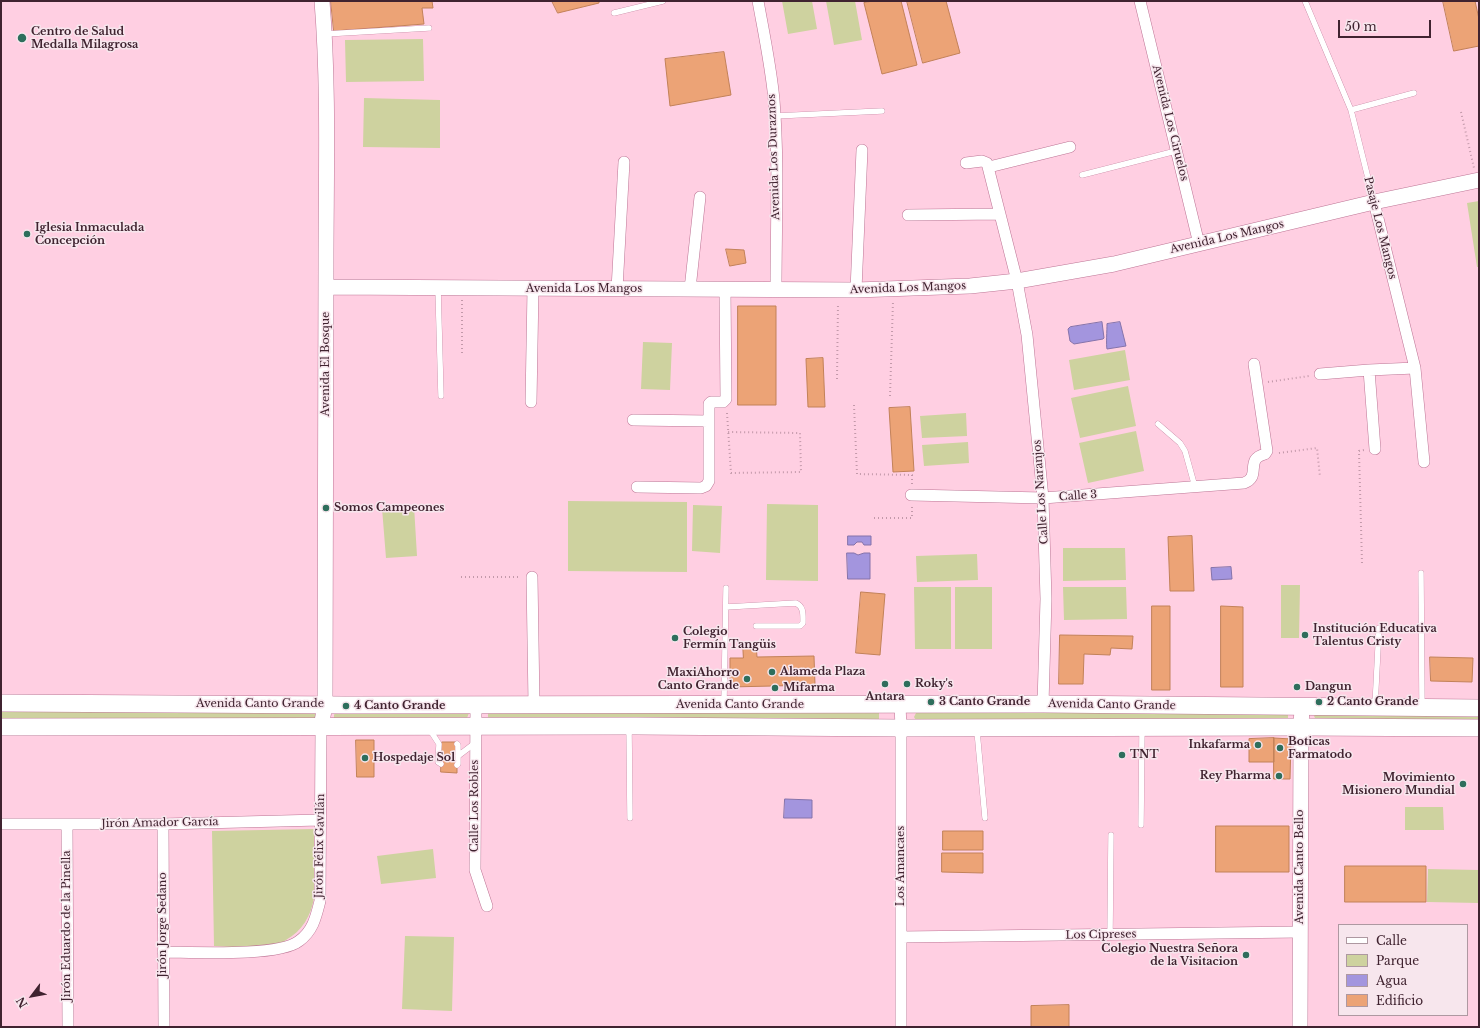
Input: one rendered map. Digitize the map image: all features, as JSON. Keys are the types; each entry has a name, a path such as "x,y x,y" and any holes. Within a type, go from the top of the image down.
{"main road":[{"name":"Avenida Canto Grande","path":"1,703 325,705 1043,704 1302,707 1422,706 1479,708"},
{"name":"Avenida Canto Grande","path":"1,727 427,726 475,735 629,726 901,728 1479,728"}],"street":[{"name":"Avenida El Bosque","path":"321,727 325,705 326,287 324,34 322,1"},
{"name":"Avenida Los Duraznos","path":"758,1 767,46 775,116 777,160 776,289"},
{"name":"Avenida Los Ciruelos","path":"1140,1 1199,244"},
{"path":"966,163 982,161 988,163 989,167 1070,147"},
{"path":"856,290 862,150"},
{"path":"617,289 624,162"},
{"name":"Calle Los Naranjos","path":"989,167 1027,335 1044,498 1046,599 1043,704"},
{"name":"Avenida Los Mangos","path":"326,287 533,289 725,288 856,290 970,286 1016,281 1114,264 1374,202 1478,180"},
{"path":"690,288 700,197"},
{"name":"Pasaje Los Mangos","path":"1374,202 1415,368 1424,462"},
{"path":"908,215 1000,214"},
{"path":"638,487 701,488 706,486 709,481 709,404 711,402 723,402 726,399 725,288"},
{"path":"531,402 533,289"},
{"path":"1254,364 1267,451 1265,454"},
{"path":"1320,374 1415,368"},
{"path":"1369,370 1375,449"},
{"path":"633,420 709,421"},
{"name":"Calle 3","path":"911,495 1044,498 1244,483 1250,482 1256,458 1265,454"},
{"path":"532,577 534,704"},
{"name":"Calle Los Robles","path":"476,704 475,870 487,906"},
{"name":"Los Amancaes","path":"900,705 901,1027"},
{"name":"Avenida Canto Bello","path":"1300,1027 1302,707"},
{"name":"Jirón Félix Gavilán","path":"163,952 226,953 278,949 299,942 314,924 320,901 321,727"},
{"name":"Jirón Amador García","path":"1,824 163,824 320,820"},
{"name":"Jirón Eduardo de la Pinella","path":"67,824 68,1027"},
{"name":"Jirón Jorge Sedano","path":"163,824 164,1027"},
{"name":"Los Cipreses","path":"901,937 1300,932"}],"lane":[{"path":"614,13 663,1"},
{"name":"Pasaje Los Mangos","path":"1305,1 1351,110 1374,202"},
{"path":"324,34 429,28"},
{"path":"1351,110 1414,93"},
{"path":"775,116 882,111"},
{"path":"1082,175 1176,151"},
{"path":"438,288 441,396"},
{"path":"1158,424 1180,443 1185,451 1195,487"},
{"path":"1421,573 1422,706"},
{"path":"724,705 726,588"},
{"path":"726,607 796,603 800,605 802,609 803,623 800,626 756,626"},
{"path":"1375,706 1379,628"},
{"path":"427,726 440,744 438,762 441,764"},
{"path":"629,726 630,818"},
{"path":"1141,825 1142,727"},
{"path":"977,728 985,818"},
{"path":"458,756 475,735"},
{"path":"457,744 457,765"},
{"path":"1110,934 1111,835"}],"path":[{"path":"1461,112 1478,180"},
{"path":"462,288 462,355"},
{"path":"890,396 893,289"},
{"path":"837,379 839,290"},
{"path":"1257,384 1320,374"},
{"path":"726,399 728,432 731,473 801,472 800,433 728,432"},
{"path":"854,405 857,474 912,475 912,518 874,518"},
{"path":"1265,454 1317,448 1320,477"},
{"path":"1362,563 1359,451 1375,449"},
{"path":"461,577 532,577"}],"green space":[{"path":"782,1 812,1 817,29 788,34"},
{"path":"826,1 855,1 862,40 834,45"},
{"path":"423,39 424,81 346,82 345,40"},
{"path":"364,98 440,100 440,148 363,147"},
{"path":"1479,201 1479,267 1477,267 1467,203"},
{"path":"643,342 672,343 670,390 641,389"},
{"path":"1125,350 1130,380 1074,390 1069,360"},
{"path":"1128,386 1136,426 1080,438 1071,398"},
{"path":"966,413 967,436 922,438 920,416"},
{"path":"1136,431 1144,471 1088,483 1079,443"},
{"path":"968,442 969,463 924,466 922,445"},
{"path":"568,501 687,502 687,572 568,571"},
{"path":"767,504 818,505 818,581 766,580"},
{"path":"693,505 722,506 720,553 692,551"},
{"path":"414,506 417,556 386,558 382,508"},
{"path":"1063,548 1125,548 1126,580 1063,581"},
{"path":"977,554 978,580 917,582 916,556"},
{"path":"1281,585 1300,585 1299,638 1281,638"},
{"path":"914,587 951,587 951,649 915,649"},
{"path":"955,587 992,587 992,649 955,649"},
{"path":"1063,587 1126,587 1127,619 1064,620"},
{"path":"1,711 319,711 315,722 1,724"},
{"path":"336,711 469,713 467,718 334,721"},
{"path":"877,711 879,713 879,719 488,720 488,713"},
{"path":"1286,711 1288,719 917,722 914,717 916,713"},
{"path":"1317,712 1479,712 1479,723 1317,722 1314,716"},
{"path":"1405,807 1443,807 1444,830 1405,830"},
{"path":"314,829 314,898 311,911 301,928 292,936 276,946 252,948 214,946 212,831"},
{"path":"433,849 436,878 381,884 377,856"},
{"path":"1428,869 1479,870 1479,903 1427,902"},
{"path":"405,936 454,937 452,1011 402,1009"}],"water":[{"path":"1102,322 1103,339 1074,344 1070,341 1068,329 1070,327"},
{"path":"1120,322 1126,346 1107,349 1107,324"},
{"path":"848,536 871,536 871,545 864,545 862,542 857,542 854,545 848,545"},
{"path":"847,553 854,553 858,555 870,553 870,579 848,579"},
{"path":"1231,567 1232,579 1212,580 1211,568"},
{"path":"785,799 812,800 812,818 784,818"}],"building":[{"path":"331,1 432,1 433,8 422,8 424,24 334,31"},
{"path":"552,1 599,1 599,3 558,13"},
{"path":"873,1 901,1 917,65 882,74 864,3"},
{"path":"907,1 946,1 960,53 923,63"},
{"path":"1443,1 1475,1 1479,19 1479,46 1454,51"},
{"path":"724,52 731,95 670,106 665,59"},
{"path":"726,249 744,250 746,263 730,266"},
{"path":"738,306 776,306 776,405 738,405"},
{"path":"823,358 825,407 808,407 806,359"},
{"path":"910,407 914,471 893,472 889,408"},
{"path":"1192,536 1194,591 1170,591 1168,537"},
{"path":"861,592 885,594 880,655 856,653"},
{"path":"1152,606 1170,606 1170,690 1152,690"},
{"path":"1221,606 1243,607 1243,687 1221,687"},
{"path":"1060,635 1133,636 1132,649 1111,648 1110,655 1084,654 1083,684 1059,684"},
{"name":"Alameda Plaza","path":"743,644 756,644 757,657 814,656 815,685 730,687 730,658 743,658"},
{"path":"1430,657 1473,658 1472,682 1431,681"},
{"path":"1274,738 1291,739 1290,779 1274,779"},
{"path":"1274,738 1274,762 1249,762 1249,739"},
{"name":"Hospedaje Sol","path":"356,740 374,740 374,777 357,777"},
{"path":"442,742 457,742 457,773 441,772"},
{"path":"1216,826 1289,826 1289,872 1216,872"},
{"path":"943,831 983,831 983,850 943,850"},
{"path":"942,853 983,853 983,873 942,872"},
{"path":"1345,866 1426,866 1426,902 1345,902"},
{"path":"1069,1005 1069,1027 1031,1027 1031,1006"}],"place":[{"name":"Centro de Salud Medalla Milagrosa","path":"22,38"},
{"name":"Iglesia Inmaculada Concepción","path":"27,234"},
{"name":"Somos Campeones","path":"326,508"},
{"name":"Institución Educativa Talentus Cristy","path":"1305,635"},
{"name":"Colegio Fermín Tangüis","path":"675,638"},
{"name":"Alameda Plaza","path":"772,672"},
{"name":"MaxiAhorro Canto Grande","path":"747,679"},
{"name":"Antara","path":"885,684"},
{"name":"Roky's","path":"907,684"},
{"name":"Dangun","path":"1297,687"},
{"name":"Mifarma","path":"775,688"},
{"name":"3 Canto Grande","path":"931,702"},
{"name":"2 Canto Grande","path":"1319,702"},
{"name":"4 Canto Grande","path":"346,706"},
{"name":"Inkafarma","path":"1258,745"},
{"name":"Boticas Farmatodo","path":"1280,748"},
{"name":"TNT","path":"1122,755"},
{"name":"Hospedaje Sol","path":"365,758"},
{"name":"Rey Pharma","path":"1279,776"},
{"name":"Movimiento Misionero Mundial","path":"1463,784"},
{"name":"Colegio Nuestra Señora de la Visitacion","path":"1246,955"}]}
